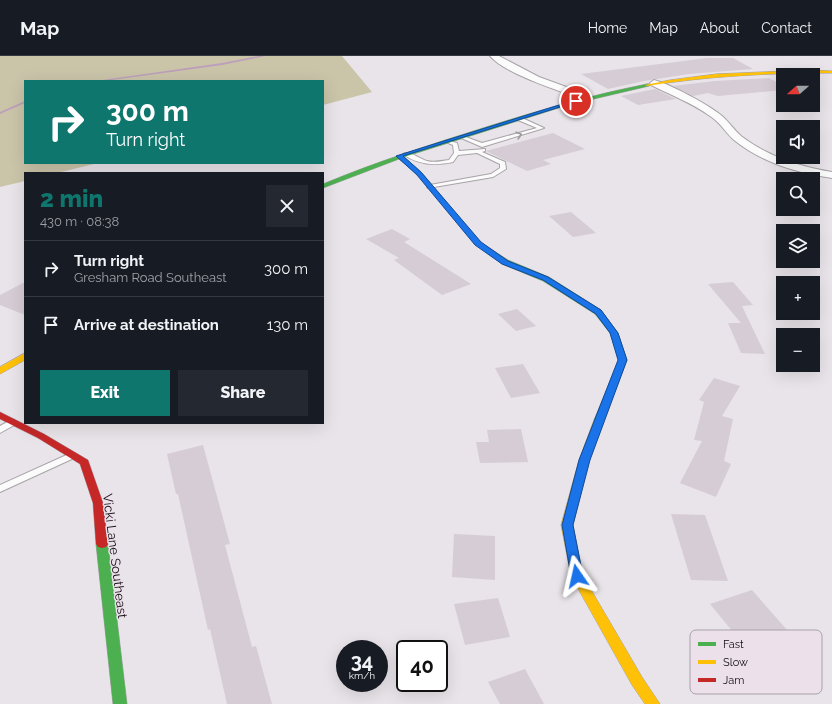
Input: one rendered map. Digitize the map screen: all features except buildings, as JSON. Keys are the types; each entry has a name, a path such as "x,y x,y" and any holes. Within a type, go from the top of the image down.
{"street":[{"path":"494,56 536,79 588,98"},
{"path":"324,186 402,155 520,119 554,107 654,83 743,73 832,72"},
{"path":"654,83 704,107 716,115 737,137 764,154 793,166 832,175"},
{"path":"402,155 478,243 505,262 546,279 598,312 614,333 623,360 584,460 567,525 577,576 637,681 653,704"},
{"path":"0,371 24,357"},
{"name":"Vicki Lane Southeast","path":"0,415 41,436 84,462 98,503 120,704"}],"lane":[{"path":"462,137 482,146 542,128 520,119"},
{"path":"402,155 427,164 437,164 451,161 457,153 455,144 448,141"},
{"path":"479,152 483,151 482,146"},
{"path":"430,187 493,175 503,169 503,163 479,152 457,153"},
{"path":"0,430 13,422"},
{"path":"0,489 74,455"}],"shaded area":[{"path":"0,56 342,56 372,92 324,105 324,80 24,80 24,164 94,164 61,172 24,172 24,181 0,187"}],"waterway":[{"path":"105,80 222,64 264,56"},
{"path":"0,113 24,102"}],"traffic: fast":[{"path":"324,186 404,155 526,116 566,104 647,85"},
{"path":"399,156 419,173 478,243 505,262 546,279 598,312 614,333 623,360 599,420"},
{"path":"102,544 120,704"}],"traffic: slow":[{"path":"647,85 693,78 740,74 832,72"},
{"path":"0,371 24,357"},
{"path":"599,420 584,460 567,525 577,576 637,681 653,704"}],"traffic: jam":[{"path":"0,415 41,436 84,462 98,503 102,544"}],"route":[{"path":"576,101 399,156 419,173 478,243 505,262 546,279 598,312 614,333 623,360 584,460 567,525 577,576"}]}
